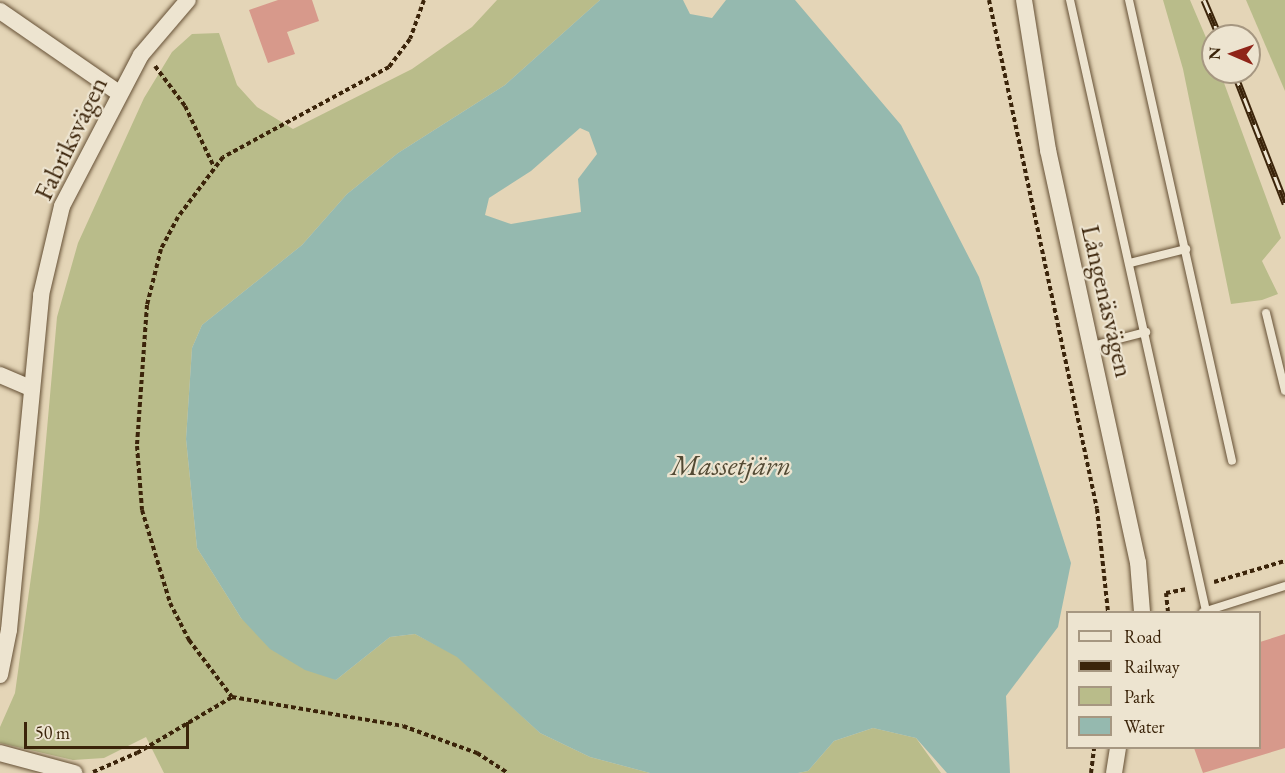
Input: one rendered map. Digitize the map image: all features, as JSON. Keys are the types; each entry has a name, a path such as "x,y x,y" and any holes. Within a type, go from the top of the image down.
{"street":[{"name":"Fabriksvägen","path":"0,675 9,630 30,388 41,296 62,206 141,54 188,0"},
{"name":"Långenäsvägen","path":"1024,0 1048,150 1138,562 1142,611"},
{"path":"0,11 119,93"},
{"path":"0,375 30,388"},
{"path":"1114,773 1118,749"},
{"path":"0,753 75,773"}],"lane":[{"path":"1070,0 1146,332 1201,586 1204,611"},
{"path":"1129,0 1232,461"},
{"path":"1130,263 1186,249"},
{"path":"1266,313 1285,391"},
{"path":"1092,346 1146,332"},
{"path":"1207,611 1285,586"}],"path":[{"path":"232,698 189,640 159,576 142,510 137,446 153,275 178,217 213,165 269,129 389,67 410,39 424,0"},
{"path":"989,0 1097,509 1108,611"},
{"path":"141,54 180,97 213,165"},
{"path":"1168,611 1166,593 1201,586 1285,561"},
{"path":"87,773 137,753 232,698 403,726 477,753 508,773"},
{"path":"1091,773 1094,749"}],"green space":[{"path":"497,0 600,0 505,85 398,153 347,194 302,245 202,325 192,348 186,439 197,548 241,618 336,680 390,637 415,634 457,656 540,733 590,757 650,773 164,773 146,737 104,758 73,760 0,743 0,727 15,693 39,519 57,317 78,243 144,98 172,52 192,34 219,33 237,85 257,107 293,129 412,69 472,27"},
{"path":"1163,0 1190,0 1201,26 1201,84 1224,84 1281,238 1262,261 1278,294 1262,300 1231,304 1183,69"},
{"path":"1246,0 1285,0 1285,91 1261,35 1261,24 1256,24"},
{"path":"873,728 916,738 941,773 798,773 808,771 834,741"}],"water":[{"name":"Massetjärn","path":"600,0 683,0 690,14 712,18 726,0 795,0 901,125 979,277 1071,563 1058,627 1006,696 1010,773 947,773 916,738 873,728 834,741 808,771 798,773 650,773 590,757 540,733 457,657 415,634 390,637 336,680 305,670 270,649 241,618 197,548 186,439 192,348 202,325 302,245 347,194 398,153 505,85","holes":["580,128 589,132 597,154 578,179 581,212 511,224 485,215 489,198 531,171"]}],"building":[{"path":"278,0 312,0 319,21 287,32 295,54 268,63 249,10"},
{"path":"1285,634 1285,748 1203,773 1194,749 1261,749 1261,642"}],"railway":[{"path":"1204,0 1214,24"},
{"path":"1239,84 1285,203"}]}
